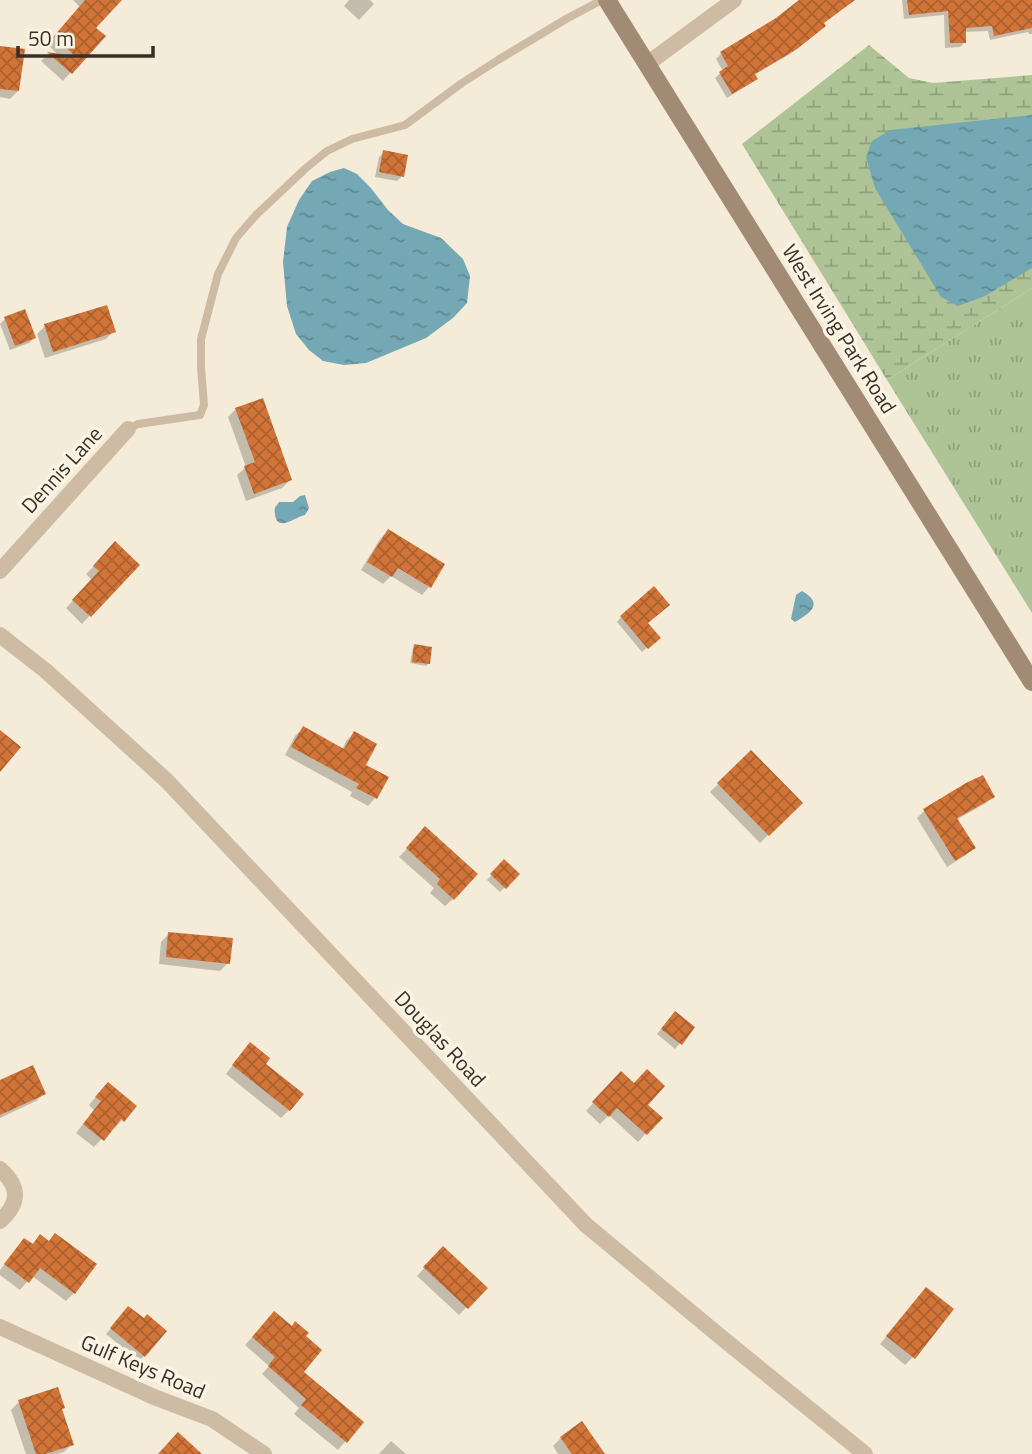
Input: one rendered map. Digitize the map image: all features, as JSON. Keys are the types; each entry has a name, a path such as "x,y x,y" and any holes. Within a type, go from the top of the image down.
{"main road":[{"name":"West Irving Park Road","path":"604,0 647,64 1032,682"}],"street":[{"path":"647,64 734,0"},
{"name":"Dennis Lane","path":"0,571 128,429"},
{"name":"Douglas Road","path":"0,635 46,671 167,781 586,1225 865,1454"},
{"path":"0,1169 10,1178 16,1195 11,1211 0,1222"},
{"name":"Gulf Keys Road","path":"0,1327 155,1397 212,1419 264,1454"}],"lane":[{"path":"128,429 145,422 200,415 204,405 201,339 218,274 236,238 306,167 327,151 352,139 405,125 498,60 566,19 604,0"}],"green space":[{"path":"869,45 909,78 933,83 1032,75 1032,288 887,380 742,144"},
{"path":"1032,288 1032,613 887,380"}],"water":[{"path":"1032,115 1032,268 985,296 958,306 941,297 875,188 866,157 872,141 890,130"},
{"path":"344,168 357,174 403,224 441,238 463,259 470,276 467,303 453,318 426,338 366,363 344,365 323,361 309,350 296,334 287,306 283,262 287,227 299,200 312,181"},
{"path":"305,495 309,508 305,515 283,523 276,520 275,508 279,502 293,502"},
{"path":"802,591 814,604 809,612 795,622 791,619 796,595"}],"building":[{"path":"85,0 122,0 96,28 106,36 72,74 47,52 75,56 54,36"},
{"path":"799,0 855,0 824,23 826,26 797,49 755,74 758,79 732,94 719,72 728,66 720,52 776,18"},
{"path":"907,0 1032,0 1032,28 994,36 992,26 966,28 966,43 950,43 948,11 909,15"},
{"path":"0,46 25,49 19,91 0,89"},
{"path":"383,150 408,155 404,177 379,172"},
{"path":"107,305 116,332 53,352 44,324"},
{"path":"25,309 36,338 15,346 4,317"},
{"path":"263,398 292,480 254,494 244,466 255,462 235,408"},
{"path":"388,529 445,564 431,588 398,568 392,577 367,562"},
{"path":"115,541 140,565 91,617 72,600 99,571 93,566"},
{"path":"654,586 670,605 648,623 661,638 648,649 620,616"},
{"path":"414,644 432,647 430,664 412,662"},
{"path":"303,726 344,749 354,731 377,744 366,765 389,777 377,799 356,788 359,784 291,747"},
{"path":"0,730 21,747 0,772"},
{"path":"751,750 803,803 769,836 717,783"},
{"path":"983,775 995,797 957,818 976,848 955,861 923,809"},
{"path":"425,826 478,874 454,900 437,884 440,879 406,848"},
{"path":"504,859 520,874 506,889 490,874"},
{"path":"168,932 233,938 230,964 166,957"},
{"path":"675,1011 695,1027 682,1045 661,1029"},
{"path":"250,1042 270,1058 266,1064 304,1094 290,1111 232,1065"},
{"path":"33,1065 46,1094 0,1115 0,1080"},
{"path":"647,1069 665,1086 648,1105 663,1118 647,1135 617,1108 609,1117 592,1102 621,1071 634,1083"},
{"path":"108,1082 137,1106 124,1122 121,1119 104,1141 83,1124 101,1101 95,1097"},
{"path":"55,1233 97,1264 75,1294 40,1268 29,1283 4,1264 24,1238 33,1244 40,1234 49,1241"},
{"path":"443,1246 488,1288 468,1309 423,1267"},
{"path":"926,1287 954,1309 915,1359 886,1336"},
{"path":"128,1306 144,1318 147,1314 167,1331 145,1357 110,1328"},
{"path":"274,1311 292,1326 295,1321 309,1333 306,1336 322,1350 304,1372 364,1422 347,1443 301,1405 306,1399 268,1366 275,1357 252,1337"},
{"path":"58,1387 74,1445 36,1454 18,1400"},
{"path":"582,1421 605,1454 572,1454 560,1437"},
{"path":"178,1432 202,1454 158,1454"}]}
